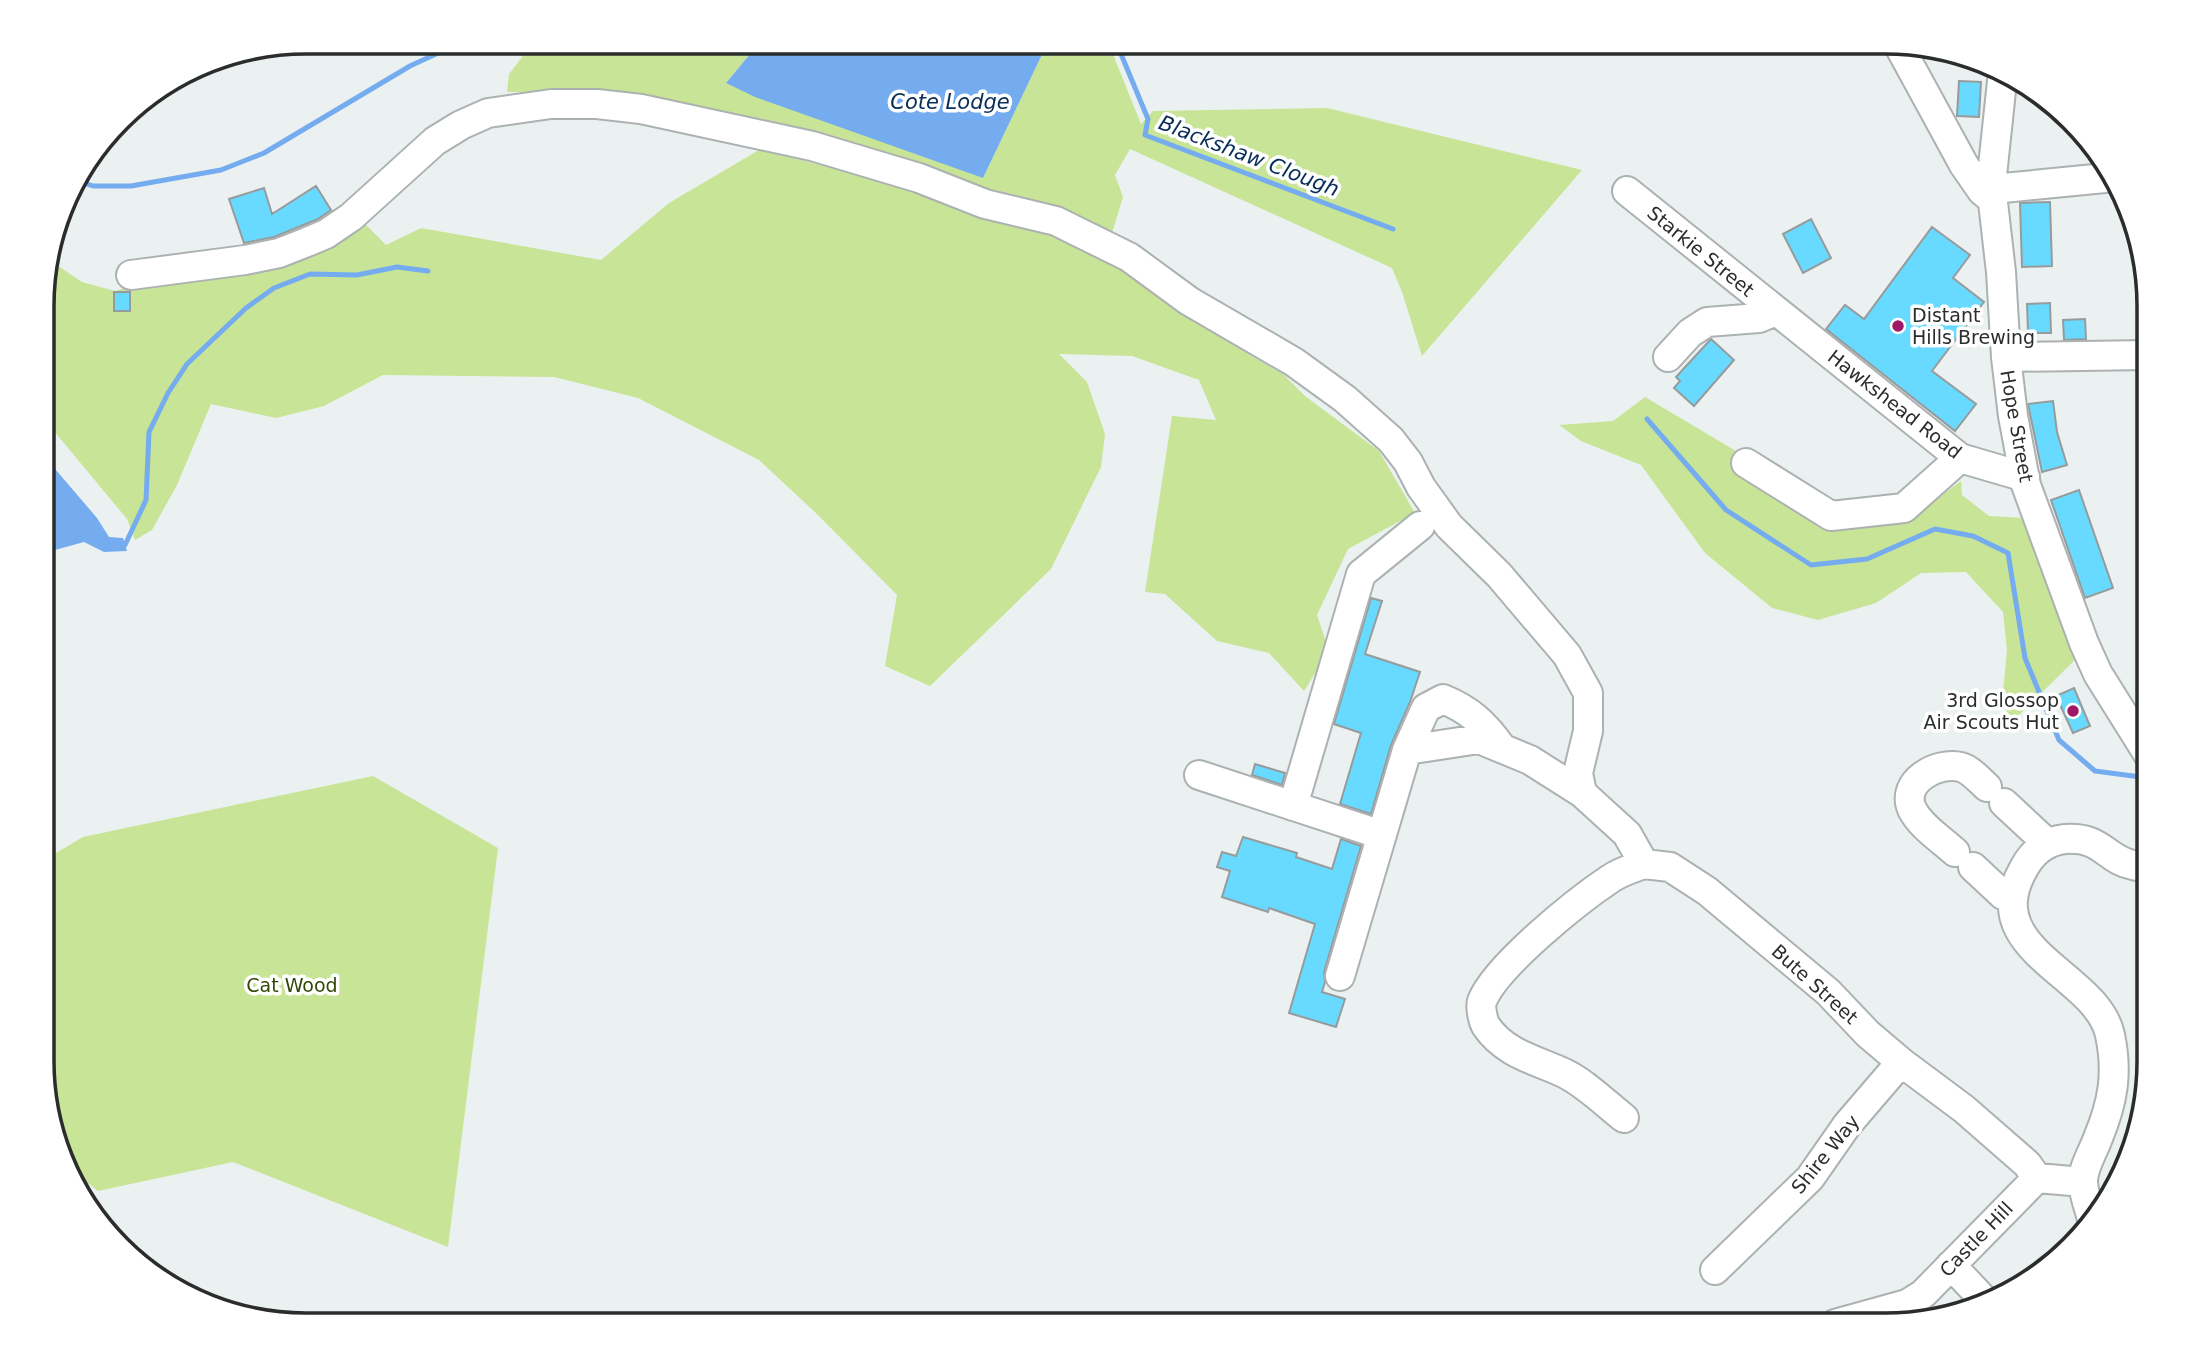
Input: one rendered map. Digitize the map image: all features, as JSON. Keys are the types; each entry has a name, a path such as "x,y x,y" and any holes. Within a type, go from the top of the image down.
{"street":[{"path":"1904,55 1964,165 1982,191 2102,178"},
{"name":"Hope Street","path":"2002,83 1991,192 2001,272 2013,416 2025,477 2067,600 2098,674 2137,736"},
{"path":"131,275 245,260 279,253 307,242 326,234 351,217 435,141 461,125 488,113 551,104 597,104 640,109 813,146 919,178 985,204 1056,221 1129,257 1189,301 1294,362 1345,399 1391,440 1448,526 1499,575 1567,655 1588,693 1588,731 1578,773 1582,793"},
{"name":"Starkie Street","path":"1627,191 1776,311"},
{"path":"1668,358 1690,333 1707,322 1759,318 1776,311"},
{"name":"Hawkshead Road","path":"1776,311 1960,458 2025,477"},
{"path":"2006,357 2137,355"},
{"path":"1746,463 1831,516 1904,508 1960,458"},
{"path":"1293,806 1361,574 1420,526"},
{"path":"1340,976 1407,750 1426,708 1443,699 1465,708 1491,733 1502,748"},
{"path":"1407,750 1479,739 1530,760 1554,774 1582,793 1627,834 1644,863 1612,877 1555,920 1489,988 1480,1004 1485,1025 1500,1041 1526,1058 1566,1074 1624,1118"},
{"path":"2012,899 2003,895 1918,819 1911,808 1910,796 1915,783 1924,774 1955,766 1969,771 2047,843"},
{"path":"1199,775 1382,835"},
{"path":"2089,1208 2083,1182 2115,1083 2114,1054 2109,1028 2097,1008 2020,933 2014,917 2012,899 2024,866 2047,843 2066,839 2083,840 2097,844 2121,861 2137,866"},
{"name":"Bute Street","path":"1644,863 1670,867 1707,891 1828,992 1868,1034 1901,1062 1964,1109 2027,1164 2036,1178"},
{"name":"Shire Way","path":"1715,1270 1810,1178 1847,1125 1901,1062"},
{"path":"2036,1178 2083,1182"},
{"name":"Castle Hill","path":"1875,1313 1907,1304 1923,1294 2036,1178"},
{"path":"1951,1265 1979,1295"}],"green space":[{"path":"525,54 750,54 726,83 983,178 1042,54 1113,54 1141,124 1153,111 1327,108 1582,170 1422,356 1392,268 1130,149 1115,175 1123,197 1112,233 1054,207 564,92 507,92 509,74"},
{"path":"759,150 906,186 1035,226 1154,285 1248,354 1283,374 1305,396 1379,451 1415,513 1348,549 1317,615 1329,651 1304,691 1269,653 1217,641 1165,594 1145,592 1172,416 1216,420 1199,380 1132,356 1059,354 1087,382 1105,434 1101,467 1051,569 930,686 885,666 897,595 818,515 759,460 638,398 554,377 383,375 324,406 276,418 211,404 177,485 152,530 135,540 127,519 54,431 54,306 57,265 82,282 115,291 363,222 386,245 421,228 601,260 669,203"},
{"path":"1645,397 1741,454 1832,525 1909,520 1961,481 1962,495 1989,516 2024,518 2080,655 2012,722 2002,702 2007,650 2003,612 1966,572 1921,573 1876,603 1818,620 1772,608 1705,553 1641,465 1581,441 1559,425 1613,421"},
{"name":"Cat Wood","path":"373,776 498,848 448,1247 233,1162 98,1191 84,1180 63,1126 56,1094 54,1061 54,854 83,837"}],"water":[{"name":"Cote Lodge","path":"750,54 1042,54 983,178 755,97 726,83"},
{"path":"54,468 97,518 109,537 123,538 127,551 104,552 84,542 54,550"}],"building":[{"path":"1959,81 1981,82 1979,117 1957,116"},
{"path":"316,186 331,210 318,219 274,237 244,243 229,199 264,188 272,214"},
{"path":"2050,202 2052,266 2022,267 2020,203"},
{"path":"1811,219 1831,258 1803,273 1783,234"},
{"name":"Distant Hills Brewing","path":"1932,227 1970,255 1953,278 1984,302 1932,371 1976,404 1955,431 1826,329 1845,305 1864,319"},
{"path":"114,292 130,292 130,311 114,311"},
{"path":"2050,303 2051,333 2028,333 2027,304"},
{"path":"2085,319 2086,339 2064,340 2063,320"},
{"path":"1711,339 1734,360 1694,406 1674,388 1680,381 1676,377"},
{"path":"2053,401 2057,432 2067,465 2042,472 2028,404"},
{"path":"2079,490 2113,588 2085,598 2051,500"},
{"path":"1371,598 1382,601 1365,654 1420,672 1391,745 1371,814 1340,804 1361,733 1334,724"},
{"name":"3rd Glossop Air Scouts Hut","path":"2074,688 2090,726 2073,733 2056,696"},
{"path":"1255,764 1285,773 1282,785 1252,775"},
{"path":"1243,837 1297,853 1296,857 1332,869 1341,839 1361,846 1324,972 1322,992 1345,999 1336,1027 1289,1013 1315,924 1269,908 1268,912 1222,897 1230,871 1217,867 1222,852 1236,856"}],"waterway":[{"name":"Blackshaw Clough","path":"86,184 131,186 221,170 264,153 410,66 436,54"},
{"name":"Blackshaw Clough","path":"1121,54 1148,119 1145,135 1393,229"},
{"path":"120,544 125,545 146,500 149,432 168,393 187,364 246,308 274,288 310,274 357,275 397,267 428,271"},
{"name":"Blackshaw Clough","path":"1647,419 1726,510 1811,565 1867,559 1935,529 1973,536 2008,553 2025,658 2059,740 2095,771 2137,777"}],"place":[{"name":"Distant Hills Brewing","path":"1898,326"},
{"name":"3rd Glossop Air Scouts Hut","path":"2073,711"}]}
